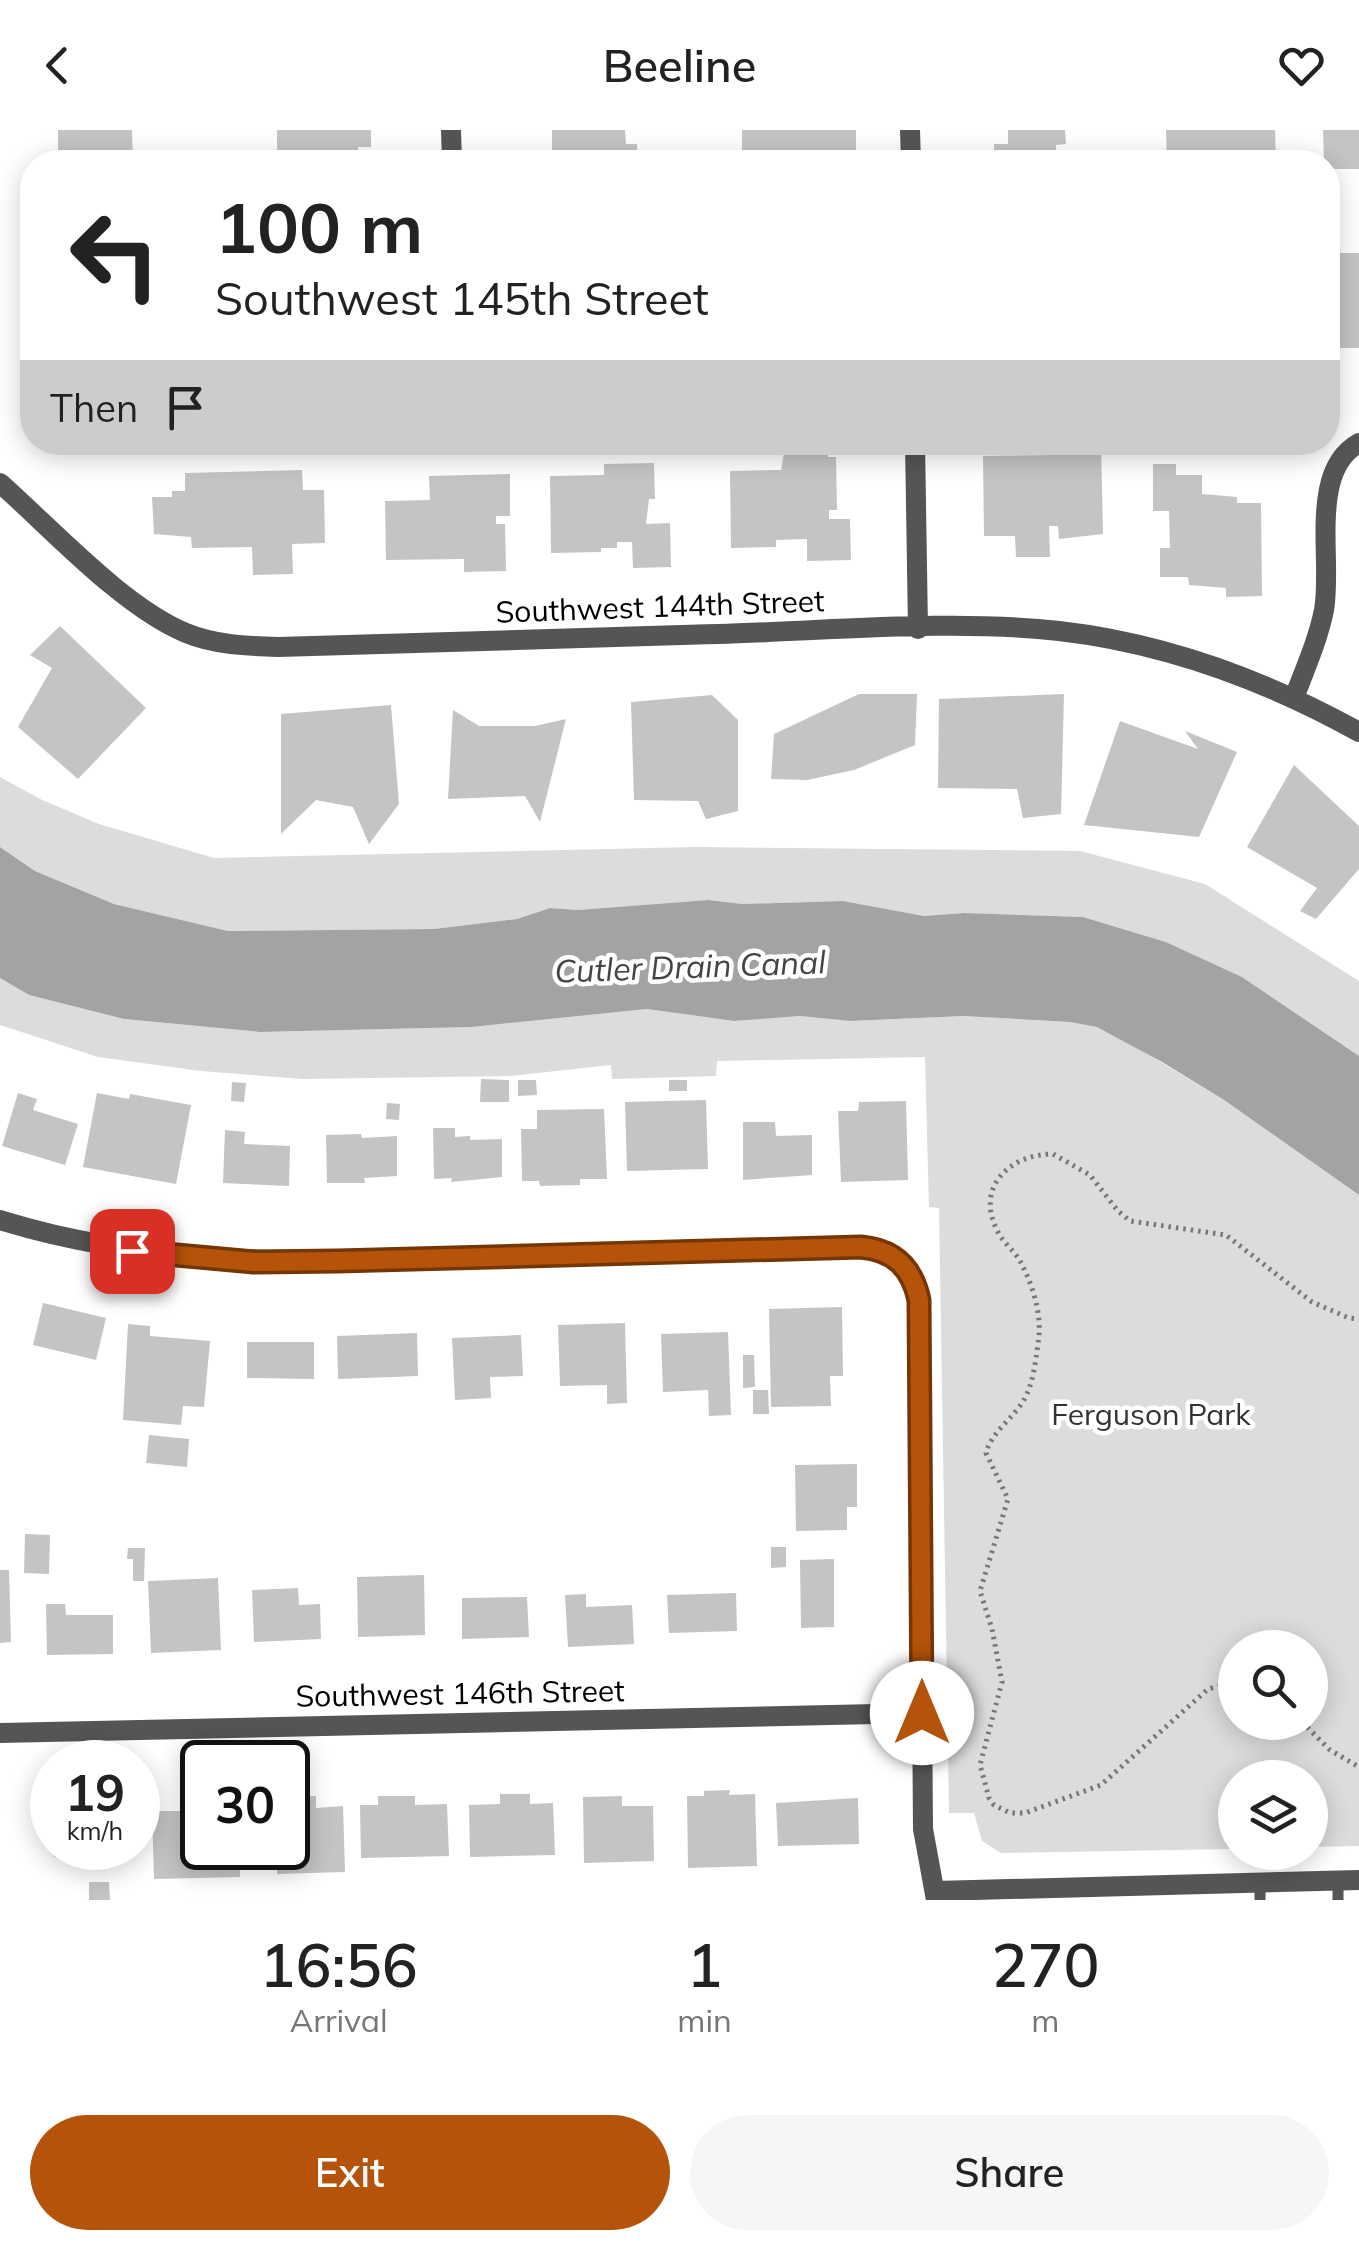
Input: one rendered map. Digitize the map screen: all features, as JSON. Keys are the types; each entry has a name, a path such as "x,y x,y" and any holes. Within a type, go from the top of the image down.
{"street":[{"path":"1294,698 1323,613 1330,486 1339,460 1357,444"},
{"path":"915,455 918,629"},
{"name":"Southwest 144th Street","path":"0,482 155,618 190,635 234,644 278,647 918,629 1054,630 1109,638 1202,663 1294,698 1359,732"},
{"path":"0,1220 132,1251 254,1262 861,1247 886,1253 906,1267 919,1300 923,1829 936,1896 1260,1892 1345,1887"},
{"name":"Southwest 146th Street","path":"0,1734 922,1713"}],"path":[{"path":"1218,1686 1208,1689 1116,1774 1092,1790 1021,1814 1004,1810 989,1798 980,1764 1002,1682 980,1590 1008,1499 986,1453 993,1436 1021,1404 1029,1388 1040,1316 1020,1260 995,1226 995,1186 1002,1172 1015,1162 1052,1154 1090,1175 1118,1212 1130,1221 1226,1235 1312,1302 1359,1319"},
{"path":"1320,1740 1359,1767"}],"green space":[{"path":"0,777 99,824 214,858 696,847 1080,851 1205,884 1359,981 1359,1056 1242,977 1166,942 1083,917 964,913 924,916 843,901 743,904 708,900 578,910 550,908 517,919 434,929 228,931 114,904 35,871 0,847"},
{"name":"Ferguson Park","path":"0,978 29,995 124,1019 260,1032 472,1027 647,1009 734,1021 800,1016 850,1021 964,1016 1070,1022 1097,1027 1119,1037 1224,1100 1359,1195 1359,1846 1328,1847 1328,1760 1218,1760 1218,1849 1001,1853 982,1841 974,1813 949,1813 939,1208 929,1207 925,1057 717,1061 716,1076 612,1079 611,1065 511,1076 303,1079 98,1057 0,1025"}],"water":[{"name":"Cutler Drain Canal","path":"0,847 35,871 114,904 228,931 434,929 517,919 550,908 578,910 708,900 743,904 843,901 924,916 964,913 1083,917 1166,942 1242,977 1359,1056 1359,1195 1224,1100 1162,1062 1097,1027 1070,1022 964,1016 850,1021 800,1016 734,1021 647,1009 472,1027 260,1032 124,1019 29,995 0,978"}],"building":[{"path":"58,130 132,130 133,150 58,150"},
{"path":"277,130 371,130 371,147 358,150 277,150"},
{"path":"552,130 625,130 626,144 637,144 637,150 552,150"},
{"path":"742,130 856,130 856,150 742,150"},
{"path":"1008,130 1065,130 1066,144 1056,145 1056,150 994,150 994,144 1008,144"},
{"path":"1166,130 1275,130 1276,150 1167,150"},
{"path":"1323,130 1359,130 1359,169 1340,169 1340,150 1324,150"},
{"path":"1340,253 1359,253 1359,348 1340,348"},
{"path":"784,455 836,457 837,510 829,510 829,519 850,519 851,560 807,561 807,539 776,540 776,547 731,548 730,471 781,470"},
{"path":"1101,455 1103,534 1059,539 1058,526 1049,526 1050,557 1016,557 1015,536 984,536 983,456"},
{"path":"654,463 655,499 649,499 646,524 670,523 671,567 633,568 632,542 617,542 617,548 601,548 601,552 551,553 550,476 604,475 604,464"},
{"path":"1153,464 1176,464 1176,475 1202,475 1202,494 1237,497 1237,503 1261,503 1262,596 1226,597 1226,588 1189,585 1188,577 1160,577 1160,548 1170,548 1169,511 1153,511"},
{"path":"302,470 303,490 324,490 325,543 292,544 293,574 253,575 252,547 192,548 191,537 154,534 152,497 172,497 172,491 185,491 185,473"},
{"path":"510,474 510,516 496,516 496,524 505,524 506,571 464,572 464,559 386,560 385,501 430,500 429,476"},
{"path":"60,626 146,708 78,779 18,727 52,668 30,655"},
{"path":"859,694 917,694 915,745 854,770 807,780 771,779 774,734"},
{"path":"1064,694 1061,814 1023,818 1017,789 938,788 939,699"},
{"path":"712,695 738,720 738,811 706,819 698,801 634,800 631,702"},
{"path":"391,705 399,804 369,844 353,807 316,800 281,834 281,714"},
{"path":"453,710 479,726 535,726 566,719 540,822 525,796 448,799"},
{"path":"1120,721 1198,749 1185,731 1237,752 1199,837 1084,825"},
{"path":"1294,765 1359,826 1359,869 1316,919 1300,911 1317,888 1247,847"},
{"path":"481,1079 509,1080 509,1102 480,1102"},
{"path":"518,1080 536,1080 537,1095 518,1096"},
{"path":"669,1080 687,1080 687,1091 669,1091"},
{"path":"232,1082 246,1083 244,1102 231,1101"},
{"path":"18,1093 37,1099 33,1110 78,1124 65,1165 2,1146"},
{"path":"97,1093 129,1099 130,1094 191,1105 176,1184 83,1167"},
{"path":"706,1100 708,1169 627,1171 625,1102"},
{"path":"906,1101 908,1180 841,1182 838,1111 858,1111 859,1102"},
{"path":"387,1103 400,1104 399,1120 386,1119"},
{"path":"604,1109 607,1179 580,1179 580,1185 540,1186 539,1181 522,1181 521,1129 537,1129 537,1110"},
{"path":"743,1122 775,1122 776,1136 812,1135 812,1175 743,1180"},
{"path":"433,1128 455,1128 455,1137 470,1136 470,1140 502,1139 502,1177 451,1182 452,1178 434,1179"},
{"path":"225,1130 245,1132 244,1144 290,1146 289,1186 223,1183"},
{"path":"361,1134 362,1138 397,1136 397,1176 364,1178 365,1183 327,1183 326,1135"},
{"path":"43,1303 106,1318 96,1360 33,1345"},
{"path":"842,1307 843,1376 830,1376 831,1406 771,1407 769,1309"},
{"path":"625,1323 627,1403 607,1404 607,1385 560,1386 558,1325"},
{"path":"128,1324 150,1326 150,1336 210,1341 204,1407 183,1406 181,1425 123,1420"},
{"path":"728,1332 731,1415 709,1416 708,1390 663,1392 661,1334"},
{"path":"417,1333 418,1376 338,1379 337,1336"},
{"path":"521,1335 523,1376 490,1377 491,1398 455,1400 452,1338"},
{"path":"247,1342 314,1342 314,1379 247,1378"},
{"path":"743,1355 754,1355 755,1387 743,1388"},
{"path":"753,1390 768,1390 769,1414 753,1414"},
{"path":"149,1435 189,1439 187,1467 146,1463"},
{"path":"857,1464 857,1507 847,1507 847,1530 796,1531 795,1465"},
{"path":"25,1534 50,1535 49,1574 24,1573"},
{"path":"771,1547 786,1547 786,1567 771,1568"},
{"path":"128,1548 145,1548 144,1581 133,1581 133,1559 127,1559"},
{"path":"834,1559 834,1627 801,1628 800,1560"},
{"path":"0,1570 9,1570 11,1642 0,1643"},
{"path":"424,1575 425,1635 358,1637 357,1577"},
{"path":"218,1578 221,1650 151,1653 148,1581"},
{"path":"298,1588 299,1605 320,1604 321,1639 254,1642 252,1590"},
{"path":"736,1593 737,1631 669,1633 667,1595"},
{"path":"586,1594 586,1607 632,1605 634,1644 568,1647 565,1595"},
{"path":"527,1597 529,1637 462,1639 462,1598"},
{"path":"46,1604 65,1604 66,1615 113,1615 113,1654 47,1655"},
{"path":"730,1790 729,1795 755,1794 757,1866 688,1868 687,1796"},
{"path":"500,1794 530,1794 530,1804 553,1803 555,1855 470,1857 469,1805 500,1804"},
{"path":"310,1796 316,1796 316,1808 343,1806 345,1872 277,1874 277,1870 310,1870"},
{"path":"378,1796 415,1796 415,1805 447,1804 449,1856 361,1858 360,1805 378,1805"},
{"path":"622,1796 622,1806 653,1806 654,1861 584,1863 583,1797"},
{"path":"858,1798 859,1844 778,1846 776,1803"},
{"path":"160,1811 180,1811 180,1870 240,1870 240,1877 154,1879 154,1870 160,1870"},
{"path":"89,1882 109,1882 110,1900 89,1900"}],"route":[{"path":"132,1251 254,1262 861,1247 875,1248 898,1259 913,1277 919,1300 922,1713"}]}
